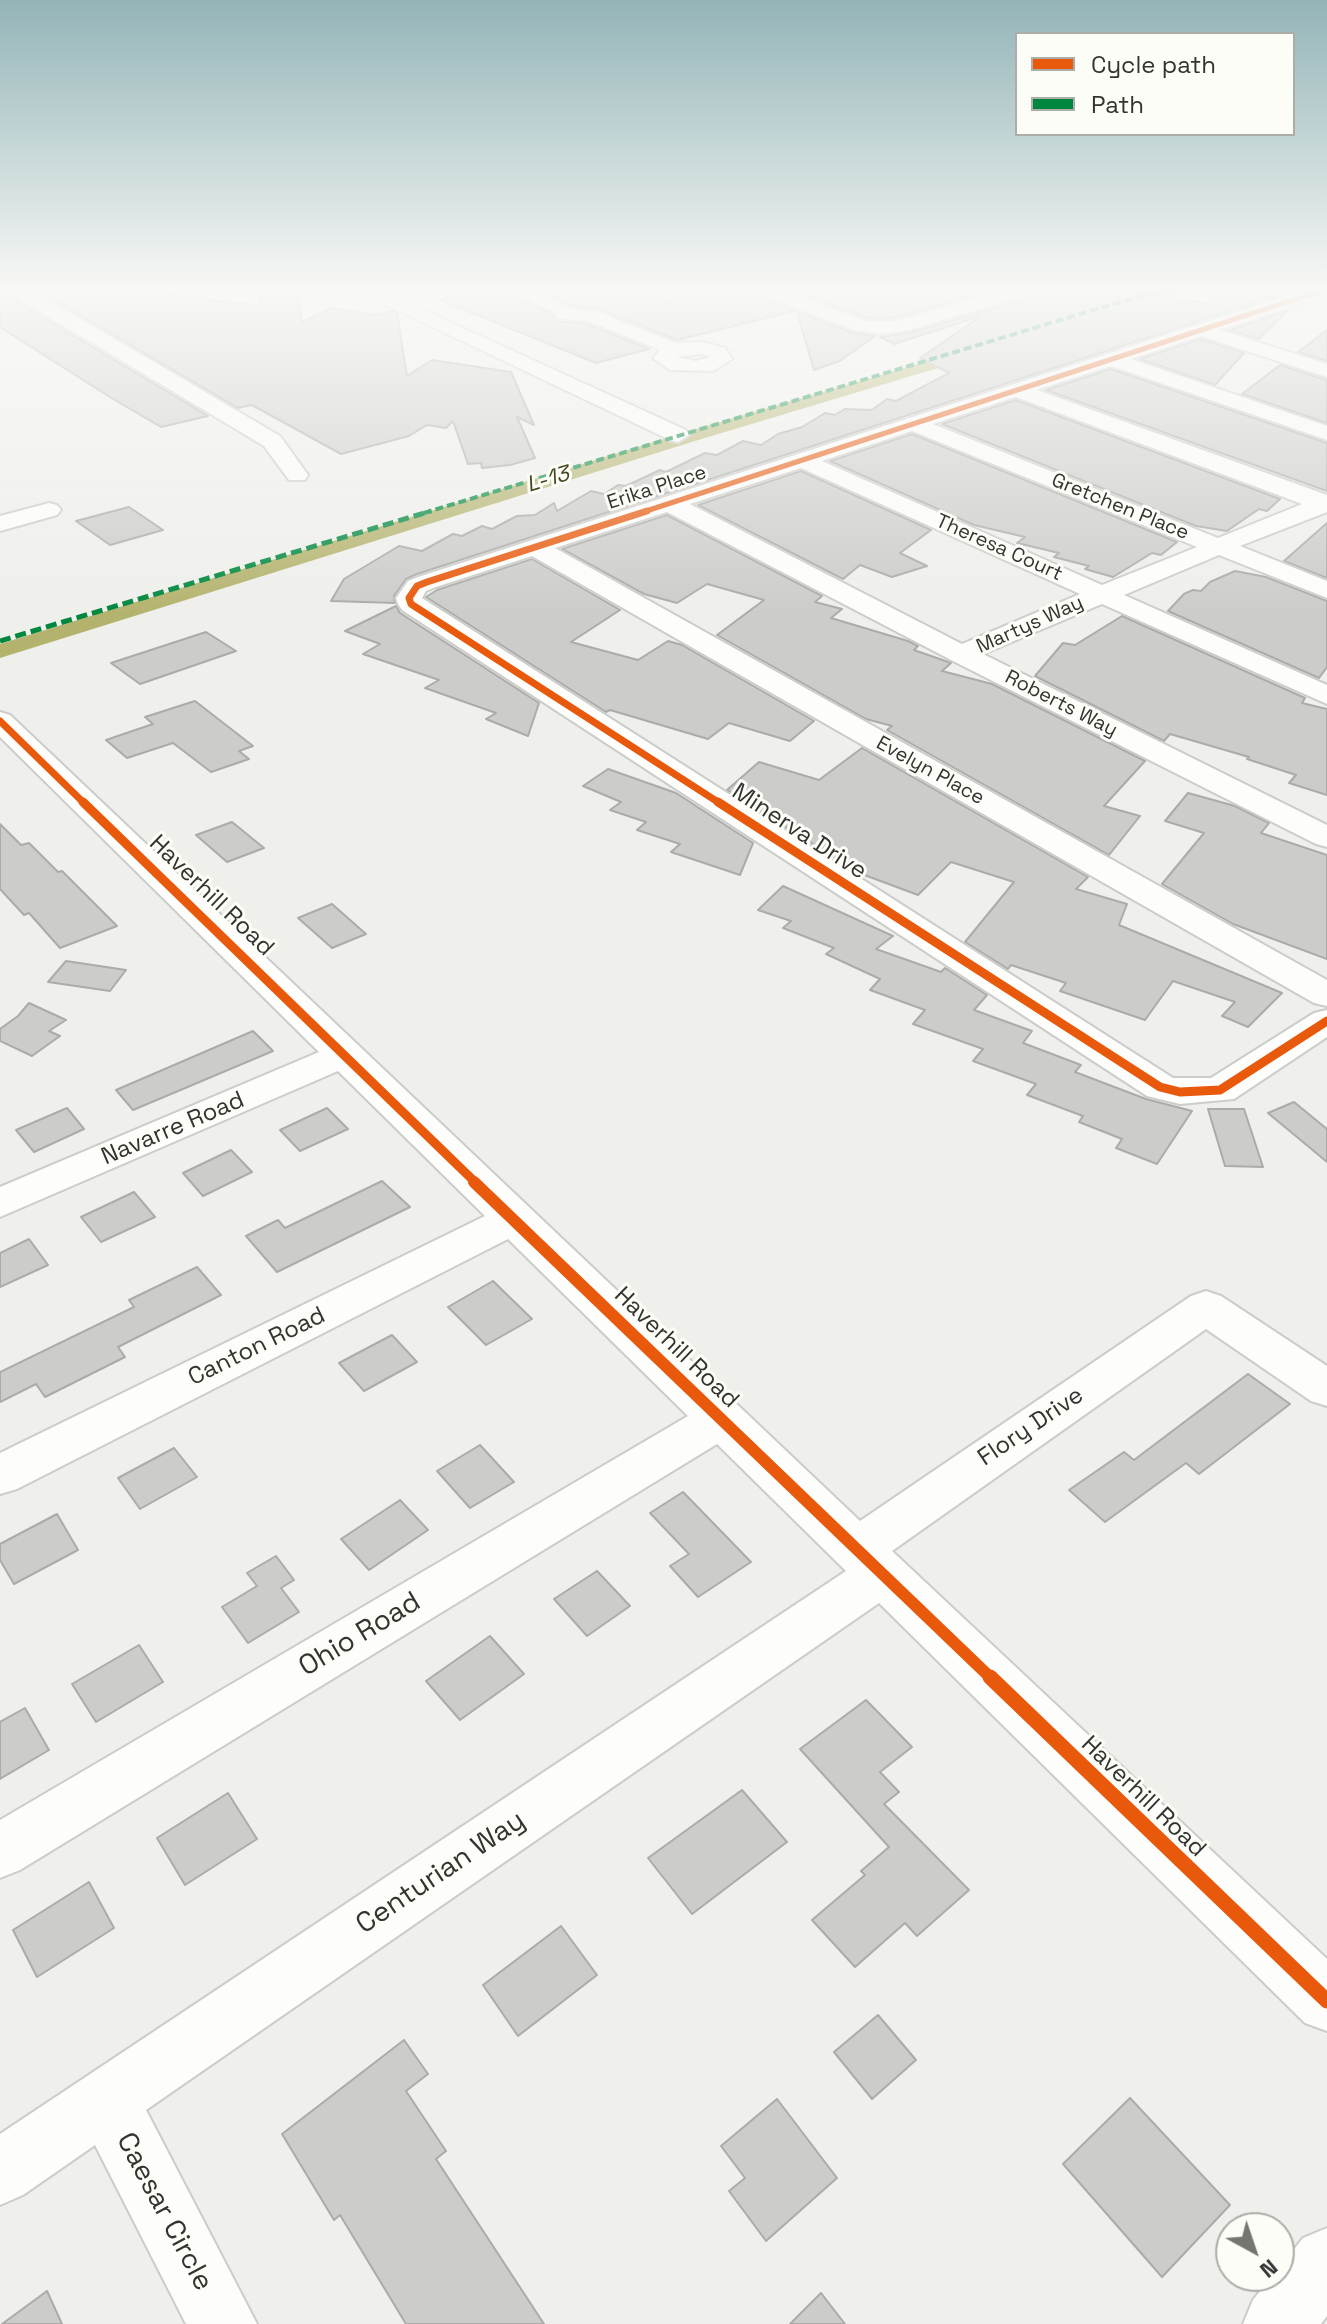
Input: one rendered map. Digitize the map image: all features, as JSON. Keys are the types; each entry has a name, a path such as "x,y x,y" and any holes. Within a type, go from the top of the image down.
{"street":[{"path":"196,396 272,441 297,475"},
{"path":"595,396 678,435"},
{"name":"Erika Place","path":"410,592 427,582 997,396"},
{"path":"1034,396 1326,507"},
{"path":"1220,396 1327,433"},
{"name":"Gretchen Place","path":"913,424 1327,590"},
{"name":"Theresa Court","path":"802,460 1327,695"},
{"name":"Roberts Way","path":"680,500 982,651 1327,814"},
{"name":"Martys Way","path":"982,651 1230,550 1326,507"},
{"path":"0,524 49,510"},
{"name":"Evelyn Place","path":"534,547 1327,995"},
{"name":"Minerva Drive","path":"410,592 411,604 1142,1079 1180,1092 1220,1090 1327,1021"},
{"name":"Roberts Way","path":"982,651 1327,837"},
{"name":"Haverhill Road","path":"0,721 1327,2001"},
{"name":"Navarre Road","path":"0,1203 346,1054"},
{"name":"Canton Road","path":"0,1475 513,1219"},
{"name":"Flory Drive","path":"869,1562 1206,1307 1327,1389"},
{"name":"Ohio Road","path":"0,1851 721,1419"},
{"name":"Centurian Way","path":"0,2172 869,1562"},
{"name":"Caesar Circle","path":"106,2100 223,2324"},
{"path":"1277,2324 1327,2262"}],"building":[{"path":"109,396 175,396 208,416 161,427"},
{"path":"218,396 522,396 534,425 517,417 535,458 482,468 481,463 468,464 453,421 446,428 427,425 409,436 341,454 252,405 238,408"},
{"path":"905,396 966,396 417,574 406,579 394,596 395,603 331,601 344,579 399,546 422,551 453,534 462,536 482,526 492,529 517,516 535,515 554,503 557,511 591,491 604,494 618,485 626,486 660,470 666,472 705,453 717,455 743,441 761,445 825,413 835,415 845,409 872,410 887,399 896,401"},
{"path":"1064,396 1191,396 1327,443 1327,491"},
{"path":"1249,396 1327,396 1327,423"},
{"path":"1016,400 1280,499 1267,511 1259,509 1227,531 1196,526 942,424"},
{"path":"912,434 1177,542 1161,555 1152,553 1113,577 1085,569 1089,566 1054,557 1059,553 1017,543 1025,537 974,525 830,461"},
{"path":"801,471 931,530 900,553 927,566 892,577 860,565 843,579 698,505"},
{"path":"129,507 163,530 110,545 76,521"},
{"path":"667,515 822,596 815,602 842,609 831,618 908,641 918,646 914,650 951,663 942,671 992,684 1145,761 1104,806 1140,816 1109,855 887,730 892,726 866,719 717,635 764,600 707,584 677,603 644,594 562,549"},
{"path":"1327,523 1327,578 1284,561"},
{"path":"532,559 620,610 571,642 638,660 668,641 682,645 814,721 790,741 729,723 708,739 610,710 606,712 426,597 437,590"},
{"path":"1235,571 1266,577 1327,601 1327,667 1319,678 1168,611 1184,594 1201,591 1210,582"},
{"path":"396,606 400,613 539,703 528,736 486,719 496,713 425,688 439,680 363,654 380,644 345,631"},
{"path":"1122,616 1305,698 1302,703 1327,709 1327,795 1289,783 1296,775 1247,759 1249,757 1170,734 1164,741 1035,676 1063,643 1075,645"},
{"path":"206,632 236,651 140,684 111,663"},
{"path":"195,701 253,746 239,751 249,759 211,772 173,743 127,758 106,740 153,724 145,717"},
{"path":"862,748 1088,877 1076,889 1127,904 1119,925 1282,993 1248,1027 1222,1016 1235,1002 1173,981 1145,1020 1060,991 1066,983 1011,965 1008,969 965,942 1014,882 951,862 918,895 859,873 727,790 759,762 819,780"},
{"path":"608,769 676,793 753,843 740,875 671,852 680,844 637,830 646,822 610,810 621,802 583,786"},
{"path":"1188,793 1235,806 1269,823 1261,833 1327,855 1327,959 1233,924 1162,884 1204,833 1165,821"},
{"path":"232,822 264,848 227,862 196,835"},
{"path":"0,824 21,845 29,843 58,872 62,871 117,926 60,948 29,913 24,915 0,889"},
{"path":"783,886 893,936 876,949 941,972 945,968 987,995 974,1010 1032,1031 1023,1043 1081,1065 1075,1072 1146,1099 1192,1111 1157,1164 1116,1148 1122,1139 1079,1122 1083,1116 1027,1095 1036,1084 973,1061 983,1049 913,1024 925,1010 870,990 880,979 826,954 834,948 783,928 791,921 758,910"},
{"path":"332,904 366,934 332,948 298,918"},
{"path":"66,961 126,970 110,991 48,982"},
{"path":"29,1003 66,1020 49,1031 60,1036 32,1056 0,1041 0,1029"},
{"path":"253,1031 273,1051 133,1110 116,1090"},
{"path":"1294,1102 1327,1129 1327,1162 1268,1113"},
{"path":"67,1108 84,1129 34,1152 16,1130"},
{"path":"327,1108 348,1129 300,1151 280,1130"},
{"path":"1208,1109 1244,1109 1263,1167 1225,1166"},
{"path":"231,1150 252,1172 203,1196 183,1173"},
{"path":"382,1181 410,1207 277,1272 246,1236 278,1220 285,1228"},
{"path":"134,1192 155,1217 101,1242 81,1217"},
{"path":"29,1239 48,1265 0,1287 0,1253"},
{"path":"197,1267 221,1295 118,1347 125,1357 45,1397 36,1384 0,1402 0,1372 134,1307 129,1300"},
{"path":"493,1281 532,1319 486,1345 448,1307"},
{"path":"392,1335 417,1362 364,1391 339,1363"},
{"path":"1248,1374 1290,1404 1199,1474 1186,1463 1105,1522 1069,1490 1124,1452 1134,1460"},
{"path":"480,1445 514,1482 470,1508 437,1471"},
{"path":"174,1448 197,1477 140,1509 118,1478"},
{"path":"683,1492 751,1562 698,1597 670,1566 689,1554 650,1513"},
{"path":"400,1500 428,1530 369,1570 341,1539"},
{"path":"57,1514 78,1550 14,1584 0,1560 0,1544"},
{"path":"276,1556 294,1580 281,1588 299,1612 248,1643 222,1607 257,1586 247,1573"},
{"path":"597,1571 630,1606 587,1636 554,1599"},
{"path":"490,1636 524,1674 460,1720 426,1681"},
{"path":"139,1645 163,1682 96,1722 72,1684"},
{"path":"866,1700 912,1747 880,1772 899,1792 884,1804 969,1890 917,1936 905,1923 855,1967 812,1920 865,1875 861,1871 889,1847 800,1749"},
{"path":"25,1708 49,1750 0,1779 0,1722"},
{"path":"742,1790 787,1842 692,1914 648,1858"},
{"path":"228,1793 257,1839 185,1885 157,1838"},
{"path":"89,1882 114,1928 37,1977 13,1930"},
{"path":"561,1926 597,1975 518,2036 483,1985"},
{"path":"878,2015 916,2060 872,2099 834,2052"},
{"path":"404,2040 428,2074 406,2091 446,2151 436,2159 544,2324 406,2324 340,2215 334,2220 282,2134"},
{"path":"1130,2098 1230,2205 1223,2212 1215,2212 1215,2221 1162,2277 1063,2164"},
{"path":"777,2099 837,2178 766,2241 729,2191 745,2178 721,2146"},
{"path":"47,2291 62,2324 2,2324"},
{"path":"821,2293 845,2324 790,2324"}],"waterway":[{"name":"L-13","path":"0,651 826,396"}],"marked path":[{"path":"0,641 808,396"}],"cycle path":[{"path":"997,396 427,582 417,586 409,598 411,604 1160,1087 1180,1092 1220,1090 1327,1021"},
{"path":"0,721 1327,2001"}]}
